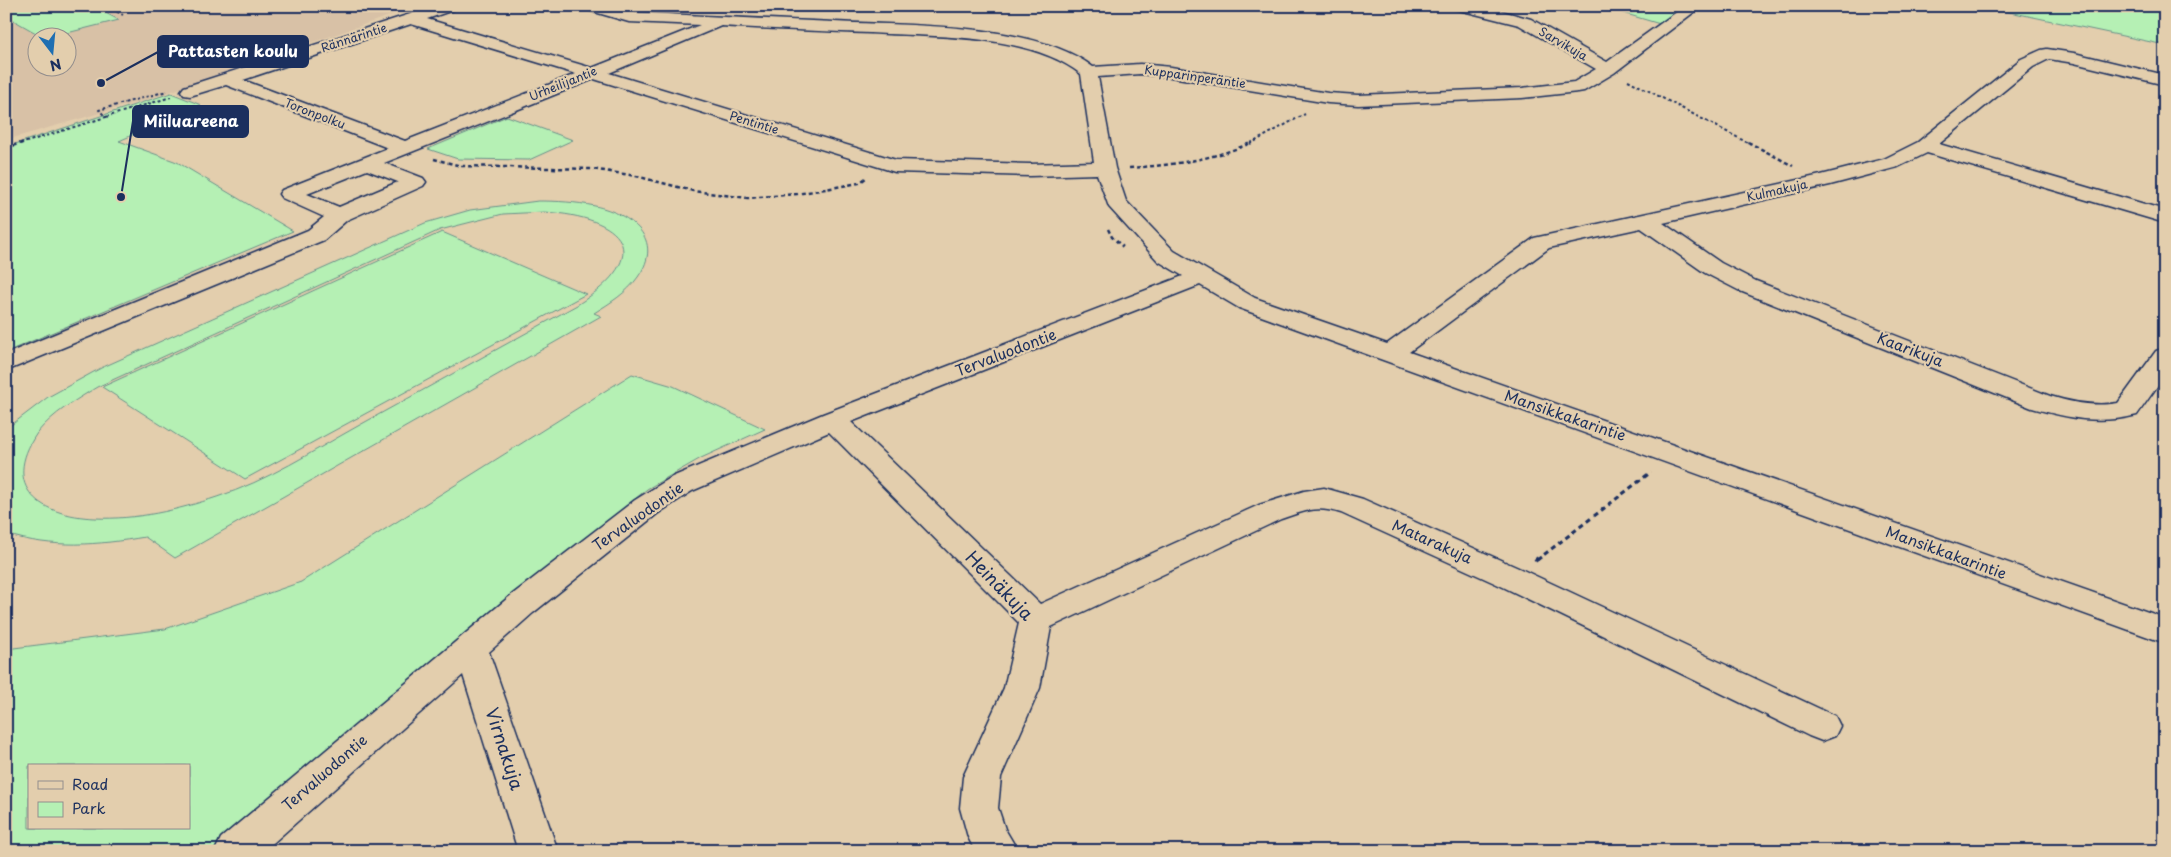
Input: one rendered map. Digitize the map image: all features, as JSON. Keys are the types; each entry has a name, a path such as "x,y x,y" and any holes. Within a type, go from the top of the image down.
{"street":[{"path":"588,6 630,17 938,32 1007,39 1052,50 1072,59 1089,72"},
{"name":"Sarvikuja","path":"1460,6 1499,14 1525,22 1608,70"},
{"name":"Kupparinperäntie","path":"1089,72 1140,69 1171,72 1328,98 1392,99 1522,93 1578,87 1608,70 1696,6"},
{"name":"Rännärintie","path":"190,91 411,20 440,7"},
{"name":"Pentintie","path":"411,20 592,72 895,166 1030,170 1121,164"},
{"name":"Urheilijantie","path":"339,215 289,194 592,72 722,22"},
{"name":"Kulmakuja","path":"1390,354 1542,243 1823,181 1890,164 1926,146 2027,63 2046,54 2074,58 2165,80"},
{"name":"Mansikkakarintie","path":"1089,72 1121,164 1116,203 1166,256 1247,303 2165,631"},
{"name":"Toronpolku","path":"228,79 244,87 404,147"},
{"path":"1926,146 2165,217"},
{"path":"6,363 316,235 339,215 416,182 366,163"},
{"name":"Kaarikuja","path":"1646,221 1713,268 1748,286 2042,402 2078,412 2108,414 2127,409 2165,356"},
{"name":"Tervaluodontie","path":"234,851 521,605 646,508 682,484 833,420 1201,277"},
{"name":"Heinäkuja","path":"833,420 1036,620 1022,688 982,777 979,808 988,837 998,851"},
{"name":"Matarakuja","path":"1036,620 1270,512 1304,500 1324,498 1352,506 1512,578 1822,726"},
{"name":"Virnakuja","path":"471,648 538,851"}],"path":[{"path":"107,6 123,15"},
{"path":"1608,70 1823,181"},
{"path":"106,117 190,91"},
{"path":"1121,164 1176,165 1203,160 1279,130 1328,98"},
{"path":"404,147 461,166 592,169 636,176 693,191 748,198 797,194 859,183 887,164"},
{"path":"1121,164 1133,175"},
{"path":"1512,578 1656,469 1666,452"}],"shaded area":[{"path":"6,6 408,6 412,8 152,98 6,140"}],"green space":[{"path":"6,6 92,6 119,20 78,30 78,28 28,28 6,16"},
{"path":"1599,6 1684,6 1660,24"},
{"path":"2165,6 2165,45 1986,7"},
{"path":"171,93 201,105 119,141 177,162 293,231 6,352 6,147"},
{"path":"507,116 573,140 529,160 458,159 428,149"},
{"path":"538,201 595,206 621,215 640,230 646,240 648,251 645,263 638,277 629,288 594,313 601,316 175,558 145,537 93,544 58,544 24,539 6,534 6,429 48,397 101,368 425,223 470,210","holes":["544,212 572,215 594,221 611,230 620,241 623,254 617,270 602,287 577,305 254,483 187,506 141,516 110,518 75,516 58,512 43,505 32,495 25,484 23,469 27,452 37,433 57,413 97,387 440,230 503,214"]},
{"path":"442,232 586,294 245,479 102,387"},
{"path":"632,374 673,386 765,429 701,458 647,489 214,851 6,851 6,649 165,629 301,582"}],"place":[{"name":"Pattasten koulu","path":"101,83"},
{"name":"Miiluareena","path":"121,197"}]}
